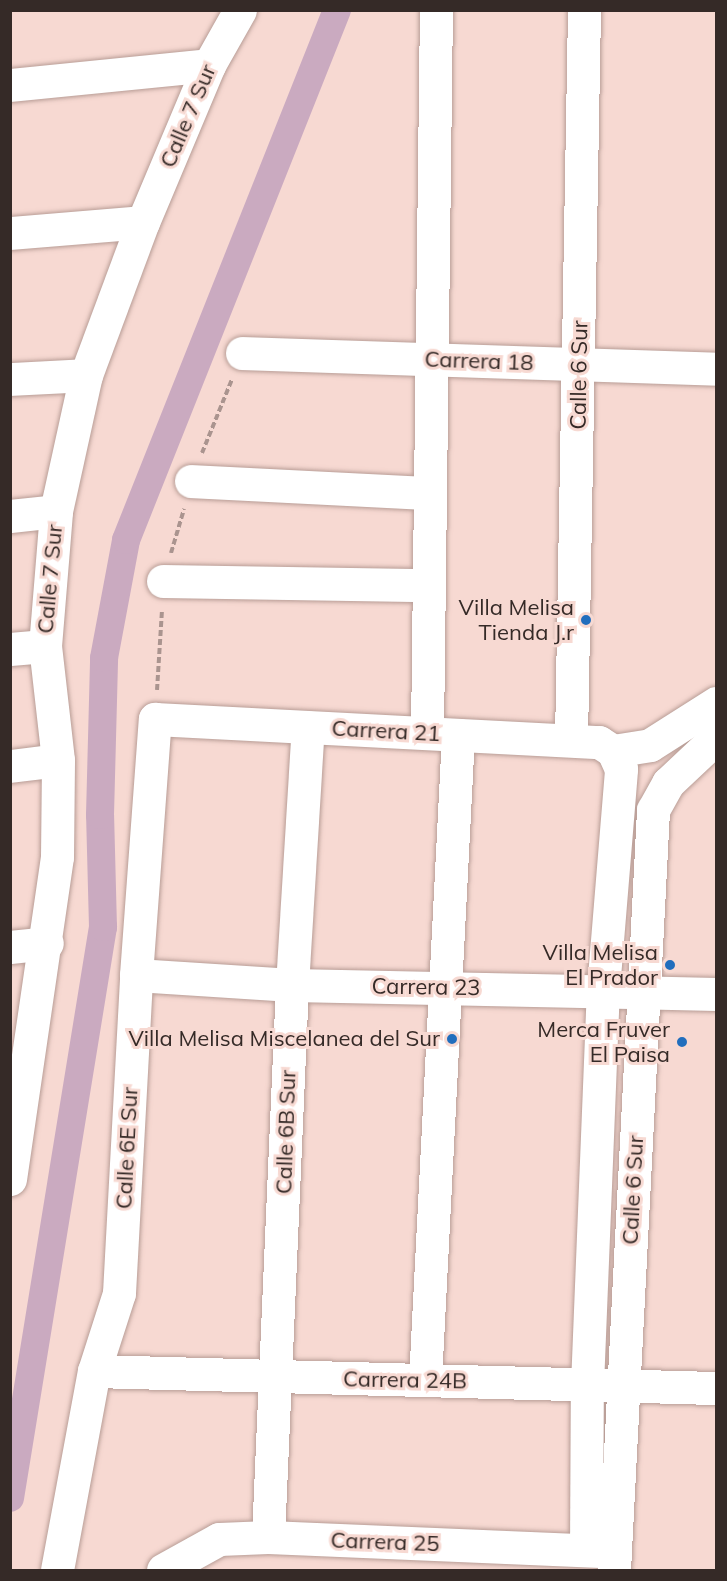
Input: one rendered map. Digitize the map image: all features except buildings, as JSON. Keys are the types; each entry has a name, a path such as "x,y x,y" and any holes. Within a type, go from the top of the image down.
{"street":[{"name":"Calle 7 Sur","path":"10,1179 16,1110 47,943 57,857 58,760 45,646 56,511 86,375 143,222 209,65 240,10"},
{"path":"425,1380 446,987 442,734 429,585 434,360 436,10"},
{"name":"Calle 6 Sur","path":"571,740 580,365 584,10"},
{"path":"10,85 209,65"},
{"path":"10,233 143,222"},
{"name":"Carrera 18","path":"242,353 717,369"},
{"path":"10,379 86,375"},
{"path":"191,482 430,493"},
{"path":"10,516 56,511"},
{"path":"163,581 429,585"},
{"path":"10,649 45,646"},
{"path":"605,1557 587,1385 603,989 621,769 613,751 650,745 717,704"},
{"name":"Carrera 21","path":"156,719 571,740 599,742 613,751"},
{"name":"Calle 6E Sur","path":"57,1570 94,1371 119,1293 136,975 156,719"},
{"name":"Calle 6B Sur","path":"268,1537 292,985 308,727"},
{"name":"Calle 6 Sur","path":"605,1557 623,1385 653,810 668,783 713,745"},
{"path":"10,766 58,760"},
{"path":"10,947 47,943"},
{"name":"Carrera 23","path":"136,975 292,985 603,989 717,994"},
{"name":"Carrera 24B","path":"94,1371 717,1389"},
{"name":"Carrera 25","path":"163,1570 219,1539 268,1537 605,1557"}],"path":[{"path":"191,482 242,353"}],"waterway":[{"path":"10,1498 103,927 100,815 104,658 126,540 337,10"}],"place":[{"name":"Villa Melisa Tienda J.r","path":"586,620"},
{"name":"Villa Melisa El Prador","path":"670,965"},
{"name":"Villa Melisa Miscelanea del Sur","path":"452,1039"},
{"name":"Merca Fruver El Paisa","path":"682,1042"}]}
